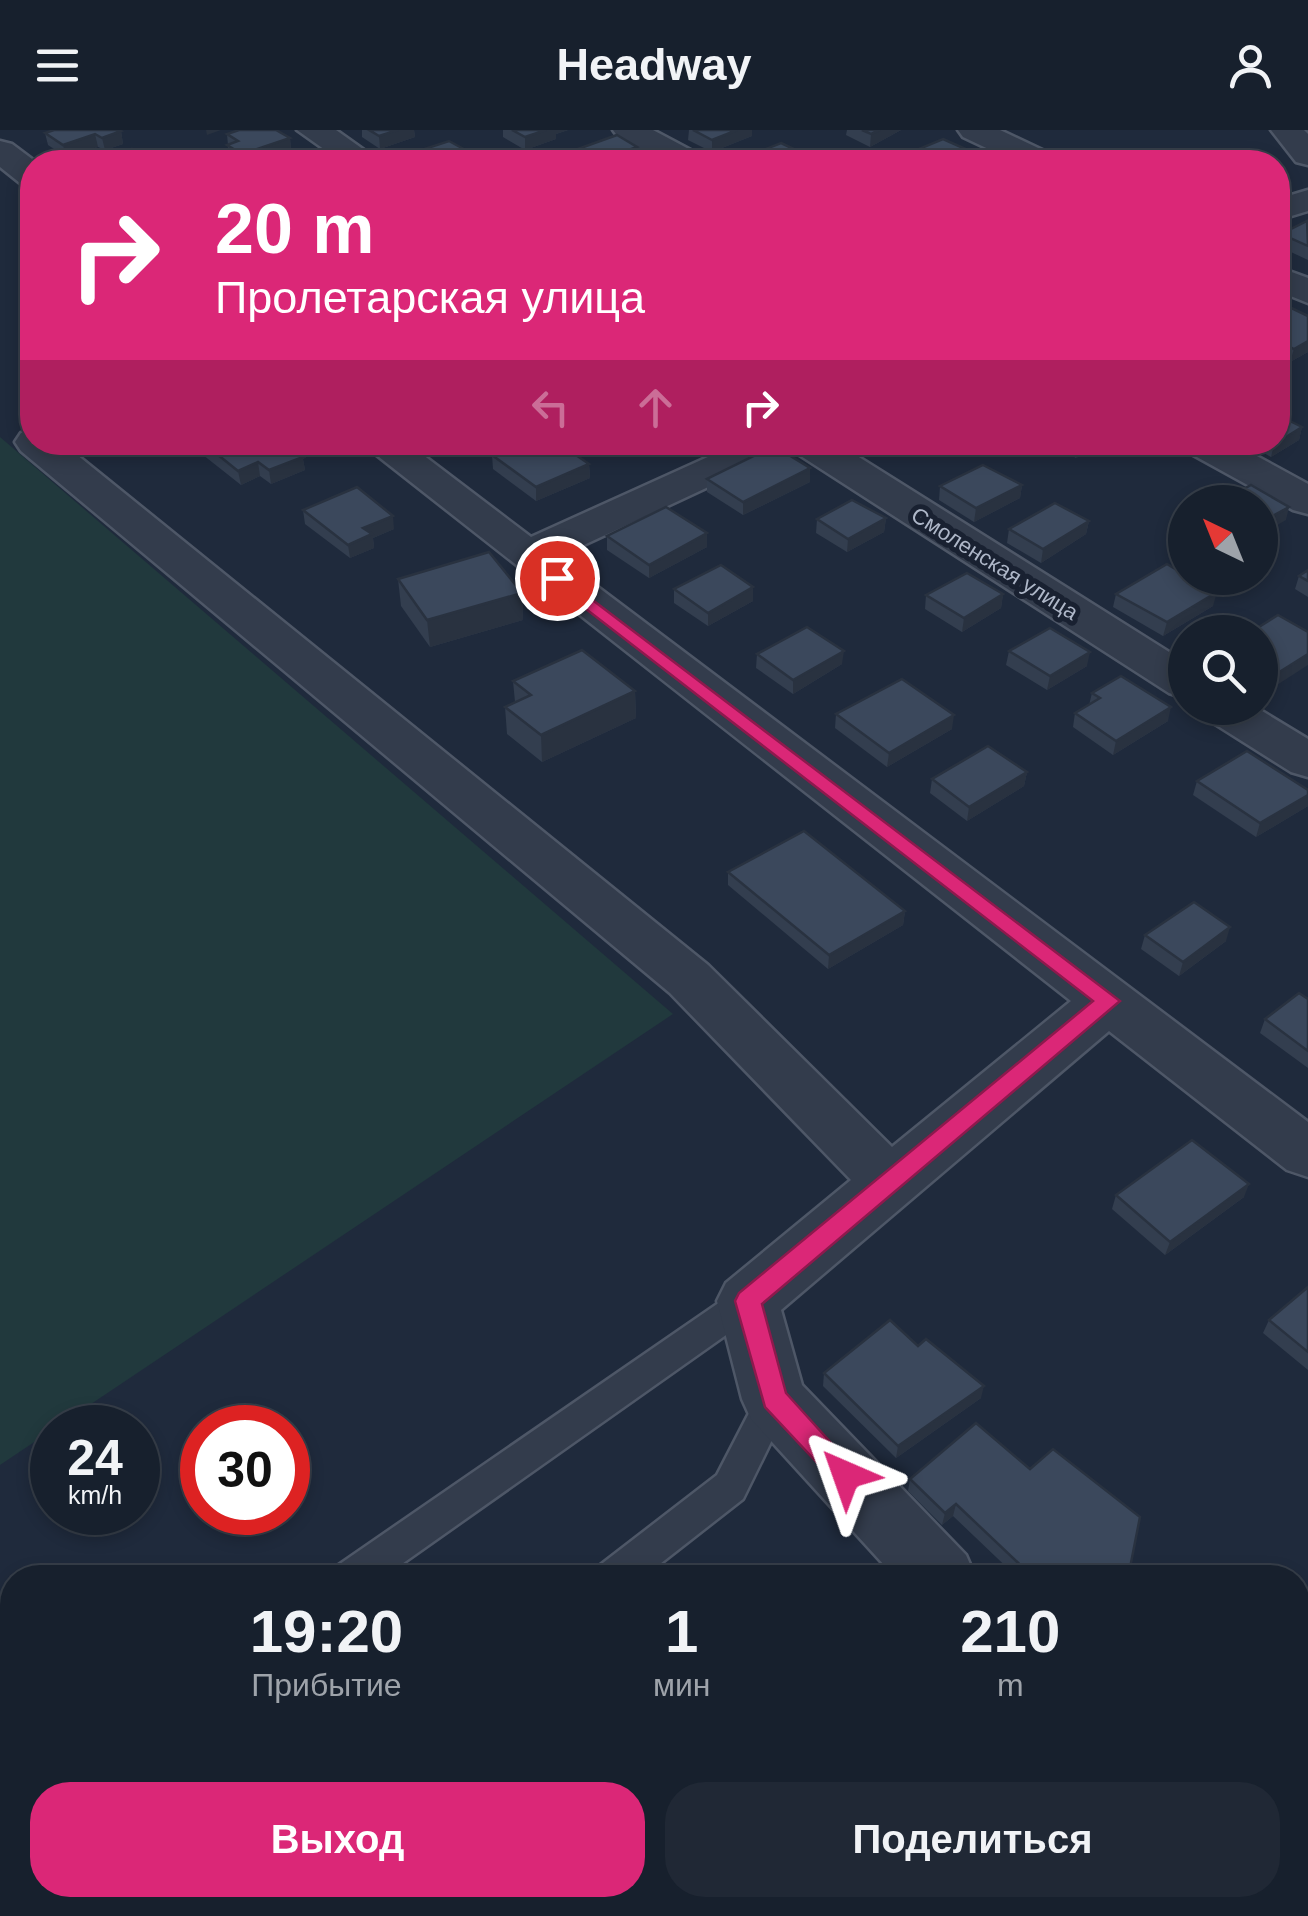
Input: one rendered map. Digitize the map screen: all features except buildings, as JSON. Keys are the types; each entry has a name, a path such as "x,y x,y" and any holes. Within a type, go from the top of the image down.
{"street":[{"path":"313,130 345,150"},
{"path":"629,130 666,150"},
{"path":"974,130 1016,150"},
{"path":"1287,130 1308,155"},
{"path":"0,151 20,167"},
{"path":"50,455 689,979 890,1182"},
{"path":"397,455 1308,1154"},
{"path":"526,555 746,455"},
{"name":"Смоленская улица","path":"826,455 1168,672"},
{"path":"1224,455 1308,501"},
{"path":"1251,725 1308,761"},
{"path":"930,1565 774,1398 748,1301 1108,1001"}],"lane":[{"path":"369,1565 748,1301"},
{"path":"629,1565 730,1488 774,1398"}],"green space":[{"path":"0,437 673,1014 90,1405 30,1405 30,1445 0,1465"}],"route":[{"path":"557,578 1108,1001 748,1301 774,1398 846,1475"}]}
